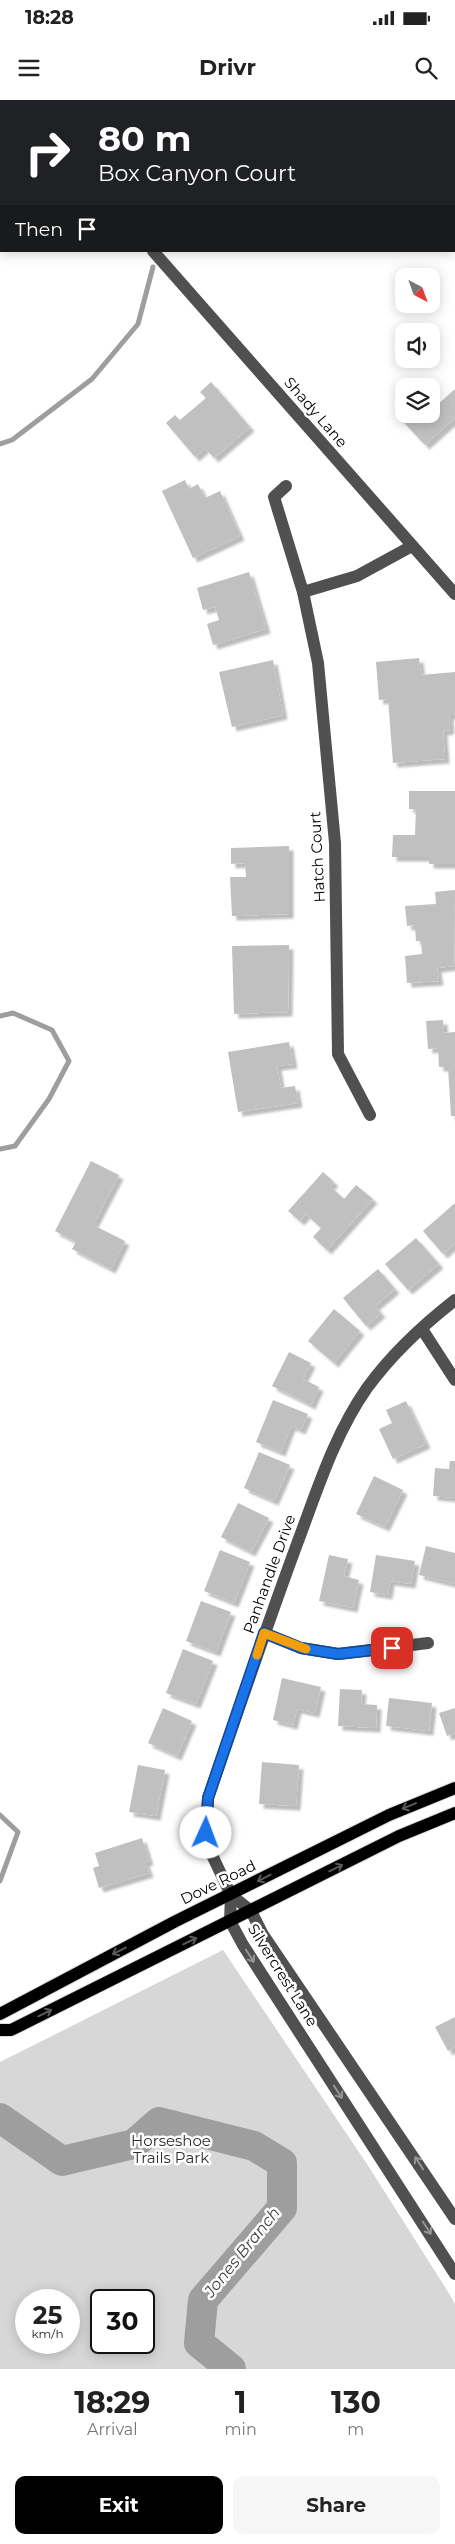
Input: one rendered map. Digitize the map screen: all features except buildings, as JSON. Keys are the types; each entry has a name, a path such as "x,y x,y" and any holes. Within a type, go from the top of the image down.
{"main road":[{"name":"Dove Road","path":"0,2014 389,1815 455,1788"},
{"path":"0,2030 10,2030 399,1836 455,1813"}],"street":[{"name":"Shady Lane","path":"154,252 455,594"},
{"name":"Hatch Court","path":"286,486 274,497 303,592 318,663 335,843 338,1054 370,1115"},
{"path":"303,592 357,576 412,546"},
{"name":"Panhandle Drive","path":"231,1895 212,1855 206,1833 205,1816 208,1798 264,1633 326,1467 349,1416 368,1388 390,1361 455,1300"},
{"path":"422,1329 455,1380"},
{"path":"264,1633 301,1648 338,1654 428,1644"},
{"name":"Silvercrest Lane","path":"231,1895 251,1911 262,1933 455,2219"},
{"name":"Silvercrest Lane","path":"231,1895 230,1921 243,1945 455,2274"}],"green space":[{"name":"Horseshoe Trails Park","path":"223,1950 369,2167 455,2304 455,2369 0,2369 0,2062"}],"waterway":[{"path":"0,444 12,440 92,379 138,324 153,267"},
{"path":"0,1016 13,1013 52,1030 69,1061 49,1099 15,1146 0,1149"},
{"path":"0,1815 18,1832 0,1881"},
{"name":"Jones Branch","path":"0,2118 62,2161 134,2144 159,2122 254,2146 282,2163 282,2208 203,2300 199,2343 231,2369"}],"slow traffic":[{"path":"257,1655 264,1633 306,1649"}],"route":[{"path":"206,1833 205,1816 208,1798 264,1633 301,1648 338,1654 392,1648"}]}
